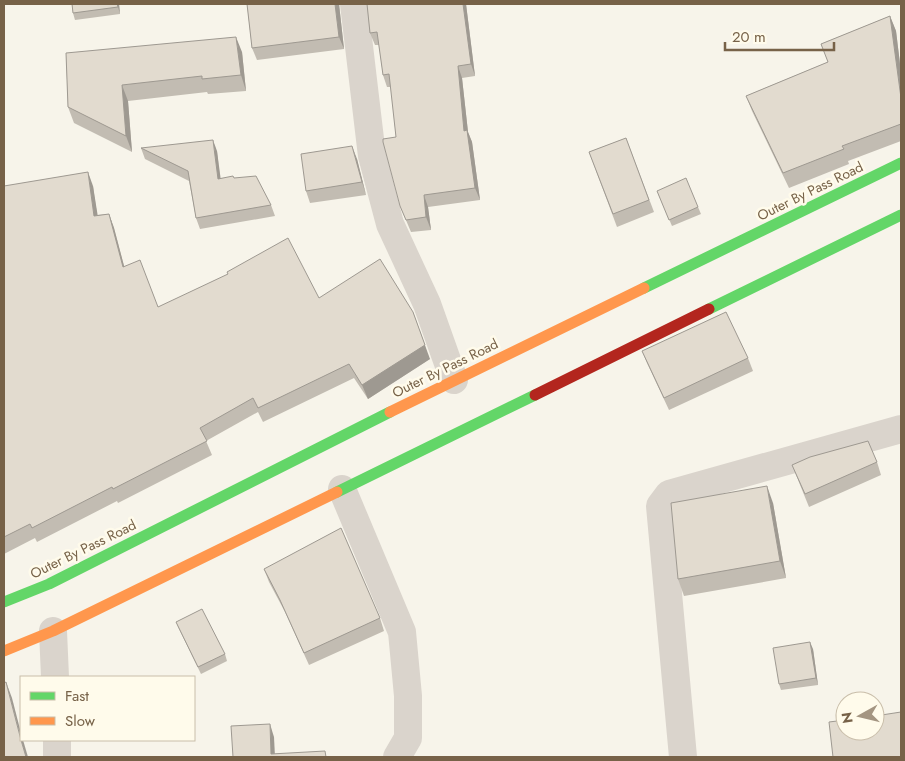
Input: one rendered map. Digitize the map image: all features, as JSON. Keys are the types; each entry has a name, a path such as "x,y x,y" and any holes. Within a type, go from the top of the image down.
{"main road":[{"name":"Outer By Pass Road","path":"4,602 49,584 454,380 901,163"},
{"path":"4,651 53,631 901,215"}],"street":[{"path":"354,4 372,156 390,224 427,304 454,380"},
{"path":"683,757 660,506 669,494 901,429"},
{"path":"342,489 402,632 408,696 408,738 398,757"},
{"path":"53,631 55,676"},
{"path":"57,741 58,757"}],"building":[{"path":"72,4 117,4 118,7 73,13"},
{"path":"247,4 335,4 339,37 252,48"},
{"path":"367,4 463,4 471,64 458,66 464,131 467,130 475,188 424,195 426,217 406,220 400,206 383,142 383,139 396,137 389,74 383,75 377,32 370,33"},
{"path":"890,16 901,98 901,124 842,146 844,149 783,173 746,96 828,62 821,44"},
{"path":"236,37 241,75 202,79 202,76 122,85 126,136 68,107 66,53"},
{"path":"626,138 649,200 613,214 589,152"},
{"path":"213,140 218,179 233,176 234,178 256,176 271,205 196,218 188,171 141,148"},
{"path":"352,146 362,182 306,191 301,154"},
{"path":"88,172 94,216 109,214 123,267 140,260 158,307 228,274 227,272 288,238 319,298 380,259 413,312 425,345 362,385 349,364 258,408 253,398 200,428 207,441 32,528 30,524 4,537 4,186"},
{"path":"686,178 698,207 669,220 657,191"},
{"path":"726,312 748,358 664,398 642,351"},
{"path":"868,441 877,462 805,494 792,465 810,457"},
{"path":"767,486 780,561 678,579 671,503"},
{"path":"341,528 380,618 304,653 264,569"},
{"path":"202,609 225,654 198,667 176,622"},
{"path":"810,642 816,678 779,684 773,648"},
{"path":"6,682 20,741 26,757 4,757 4,683"},
{"path":"901,712 901,757 833,757 829,722 835,721 835,741 885,741 885,714"},
{"path":"270,724 271,754 325,751 326,757 233,757 231,726"}],"traffic: fast":[{"path":"644,288 901,163"},
{"path":"709,309 901,215"},
{"path":"337,492 535,395"},
{"path":"4,602 49,584 390,412"}],"traffic: slow":[{"path":"390,412 644,288"},
{"path":"4,651 53,631 337,492"}],"traffic: jam":[{"path":"535,395 709,309"}]}
